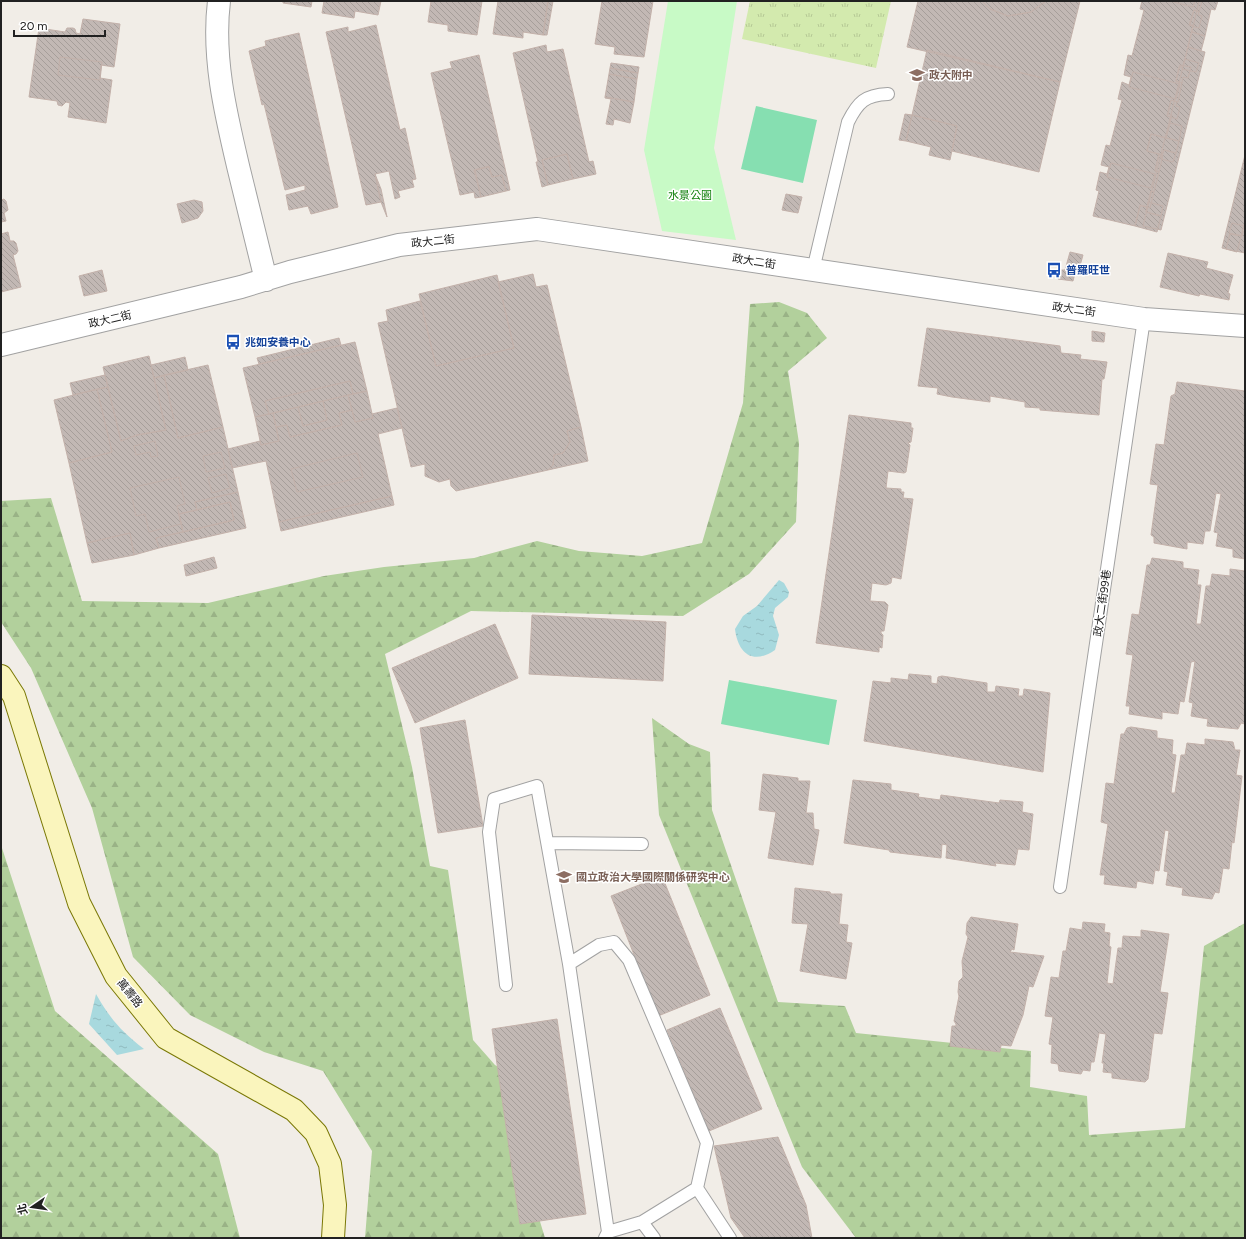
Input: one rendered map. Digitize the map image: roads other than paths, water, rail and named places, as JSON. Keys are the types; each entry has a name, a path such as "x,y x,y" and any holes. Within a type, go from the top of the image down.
{"street":[{"path":"220,1 218,52 222,86 230,129 266,280"},
{"name":"政大二街","path":"1,345 240,287 399,245 537,229 1144,319 1245,326"},
{"name":"萬壽路","path":"1,676 14,696 79,902 116,976 166,1038 294,1110 316,1132 330,1164 335,1205 333,1238"}],"lane":[{"path":"813,270 848,122 855,108 866,98 888,94"},
{"name":"政大二街99巷","path":"1060,887 1144,319"},
{"path":"506,985 489,832 494,799 537,786 569,964 607,1235 642,1222 697,1188"},
{"path":"548,843 642,844"},
{"path":"569,964 599,946 614,942 629,960 706,1143 697,1188 730,1238"},
{"path":"642,1222 654,1238"}],"water":[{"path":"779,580 784,583 789,592 788,597 775,608 773,616 779,635 775,650 760,657 753,657 743,651 739,645 735,629 743,616 757,606"},
{"path":"96,994 117,1024 144,1049 117,1055 89,1024"}],"place":[{"name":"政大附中","path":"917,75"},
{"name":"普羅旺世","path":"1054,270"},
{"name":"兆如安養中心","path":"233,342"},
{"name":"國立政治大學國際關係研究中心","path":"564,877"}],"park label":[{"name":"水景公園","path":"690,195"}]}
